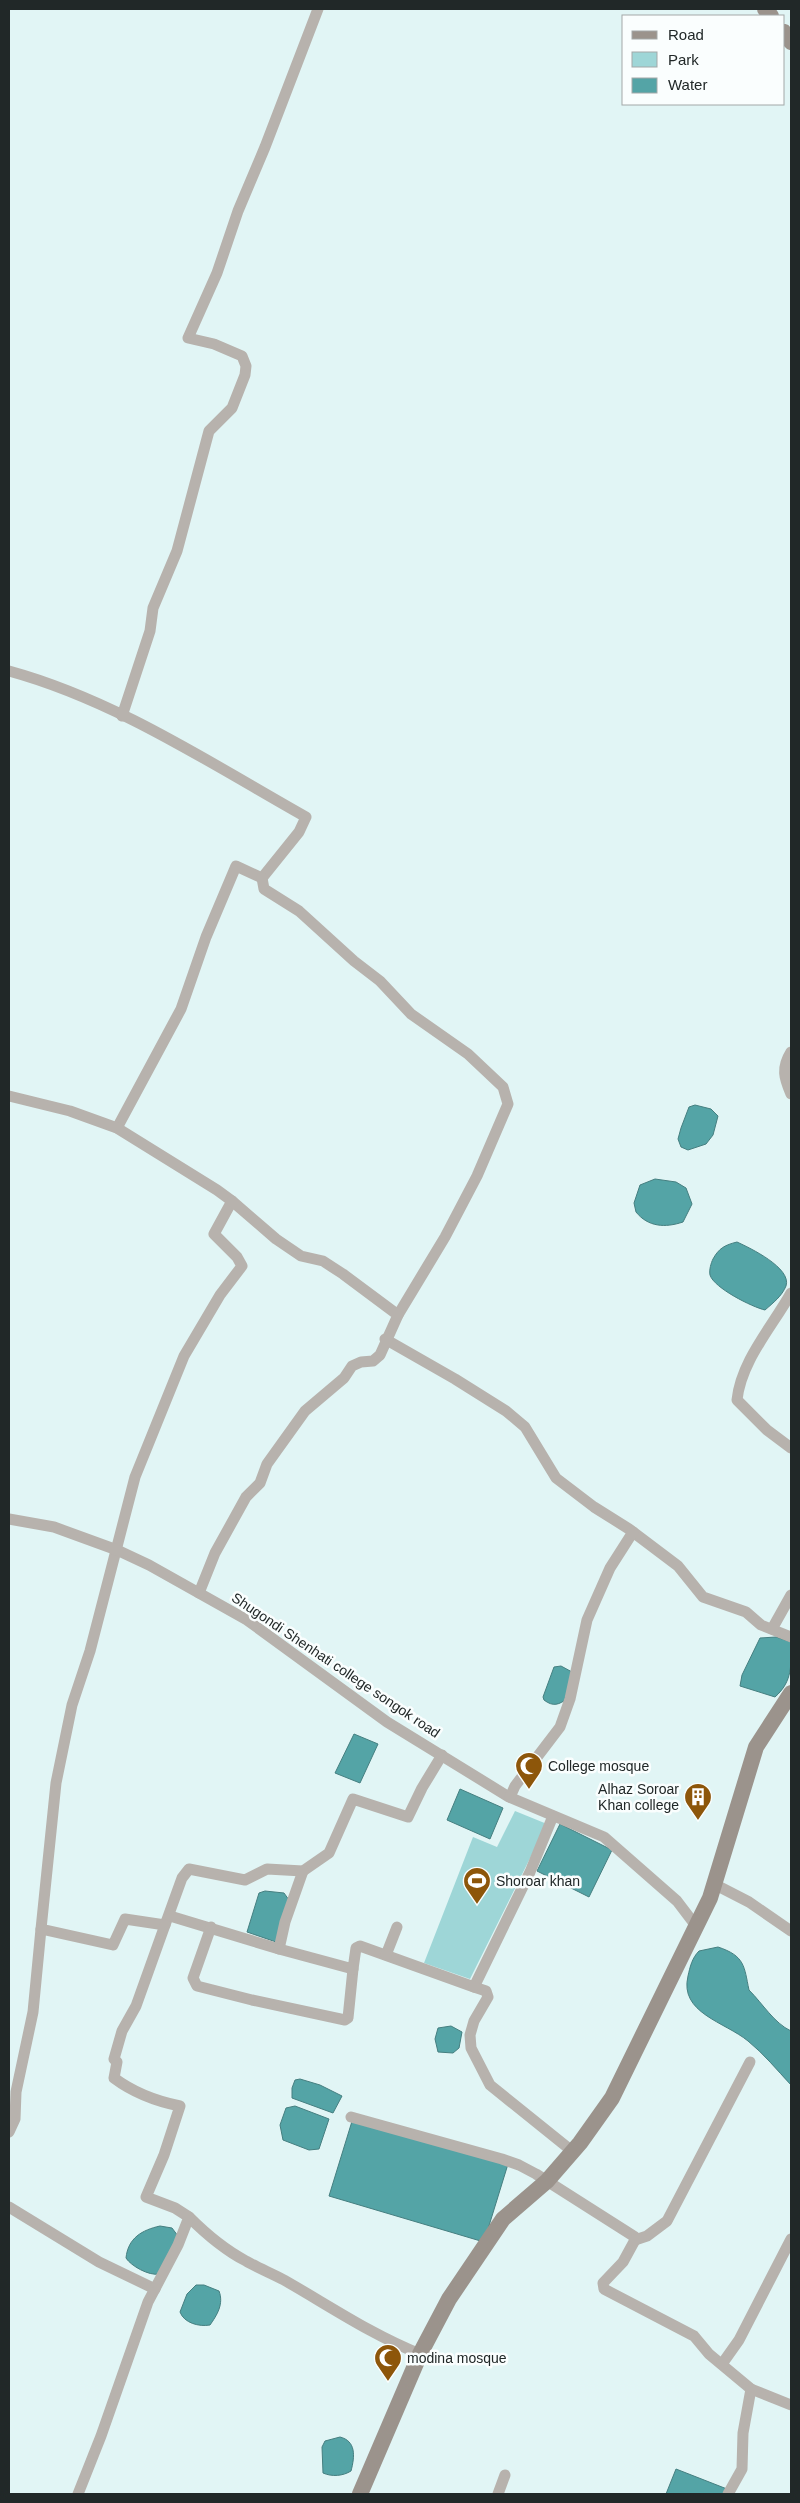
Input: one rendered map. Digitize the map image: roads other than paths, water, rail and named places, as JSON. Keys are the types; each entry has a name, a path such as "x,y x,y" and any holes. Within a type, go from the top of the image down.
{"street":[{"path":"122,716 150,631 153,608 177,551 209,431 232,408 245,376 246,366 242,356 214,344 188,338 217,273 238,211 265,147 318,9"},
{"path":"9,670 84,696 208,760 306,817 299,832 262,878 264,890 299,911 354,961 380,981 411,1014 468,1054 503,1087 508,1104 477,1176 445,1237 398,1314 385,1339 380,1355 373,1361 361,1362 352,1366 344,1378 305,1411 267,1464 260,1483 246,1497 215,1553 199,1593"},
{"path":"117,1128 182,1009 206,937 236,866 262,878"},
{"path":"791,1052 783,1075 791,1094"},
{"path":"9,1096 70,1111 117,1128 186,1169 232,1201 276,1239 301,1256 322,1262 343,1274 398,1314"},
{"path":"9,2132 15,2119 16,2092 33,2012 56,1783 72,1705 90,1650 136,1477 184,1356 220,1295 242,1266 237,1257 214,1234 232,1201"},
{"path":"791,1293 747,1366 738,1384 737,1400 767,1430 791,1448"},
{"path":"385,1339 456,1379 506,1411 525,1427 556,1478 678,1566 704,1597 746,1612 761,1625 791,1637"},
{"name":"Shugondi Shenhati college songok road","path":"9,1518 54,1527 117,1550 247,1620 387,1722 510,1797 604,1837 677,1901 696,1926"},
{"path":"510,1797 515,1786 560,1727 570,1699 587,1620 610,1568 633,1532"},
{"path":"772,1629 791,1595"},
{"path":"360,2494 420,2354 449,2299 503,2219 546,2181 572,2151 612,2098 696,1926 714,1884 756,1747 791,1693"},
{"path":"279,1948 285,1922 303,1871 329,1853 352,1799 408,1817 422,1788 442,1755"},
{"path":"474,1987 534,1865 553,1816"},
{"path":"303,1871 267,1869 245,1880 191,1868 182,1878 136,2006 122,2030 114,2059 117,2062 114,2078 126,2087 156,2101 180,2106 164,2156 146,2196 175,2208 189,2217 210,2237 244,2260 282,2278 337,2312 420,2354"},
{"path":"714,1884 749,1902 791,1931"},
{"path":"41,1929 109,1946 114,1944 125,1919 167,1920 211,1927 353,1969"},
{"path":"211,1927 193,1978 193,1983 197,1986 252,2000 345,2020 348,2018 353,1969 358,1946 486,1991 488,1997 474,2021 470,2035 471,2048 490,2085 572,2151"},
{"path":"386,1955 396,1927"},
{"path":"750,2062 691,2171 680,2199 666,2221 646,2236 635,2240 623,2262 604,2282 602,2287 639,2309 694,2336 709,2354 751,2389 791,2404"},
{"path":"351,2117 502,2158 546,2181 619,2225 635,2237 635,2240"},
{"path":"9,2206 98,2262 155,2289"},
{"path":"78,2494 101,2436 148,2302 178,2245 189,2217"},
{"path":"722,2364 739,2340 791,2239"},
{"path":"728,2494 742,2469 743,2433 751,2389"},
{"path":"498,2494 505,2475"}],"water":[{"path":"695,1105 711,1109 718,1116 713,1135 706,1144 688,1150 681,1147 678,1139 689,1107"},
{"path":"655,1179 676,1182 686,1188 692,1204 683,1222 657,1225 646,1221 636,1212 634,1203 640,1185"},
{"path":"737,1242 777,1266 783,1272 786,1279 786,1286 782,1293 765,1310 743,1301 718,1286 710,1275 713,1259 718,1252 726,1246"},
{"path":"776,1637 791,1642 790,1672 781,1691 775,1697 740,1686 742,1675 760,1638"},
{"path":"561,1666 572,1672 568,1698 559,1704 550,1704 543,1697 554,1667"},
{"path":"354,1734 378,1744 360,1783 335,1773"},
{"path":"460,1789 503,1808 490,1839 447,1820"},
{"path":"560,1824 612,1850 589,1897 537,1871"},
{"path":"265,1891 284,1893 289,1900 276,1942 247,1932 259,1893"},
{"path":"718,1947 727,1950 738,1958 744,1968 749,1990 774,2018 791,2031 791,2085 748,2041 706,2015 690,1999 687,1989 688,1976 693,1960 699,1951"},
{"path":"451,2026 462,2032 459,2048 453,2053 438,2052 435,2039 438,2028"},
{"path":"300,2079 320,2085 342,2096 333,2113 292,2098 292,2088 295,2080"},
{"path":"295,2106 329,2119 319,2149 309,2150 283,2140 280,2125 286,2108"},
{"path":"353,2118 508,2164 484,2242 329,2196"},
{"path":"160,2226 172,2228 178,2236 159,2274 155,2274 141,2270 126,2258 130,2245 137,2236 147,2230"},
{"path":"196,2285 204,2285 219,2291 220,2305 210,2325 192,2323 185,2319 180,2312 187,2294"},
{"path":"340,2437 352,2446 353,2460 351,2471 337,2475 323,2473 322,2447 325,2441"},
{"path":"676,2469 727,2489 724,2494 666,2494"}],"place":[{"name":"College mosque","path":"529,1790"},
{"name":"Alhaz Soroar Khan college","path":"698,1821"},
{"name":"Shoroar khan","path":"477,1905"},
{"name":"modina mosque","path":"388,2382"}]}
